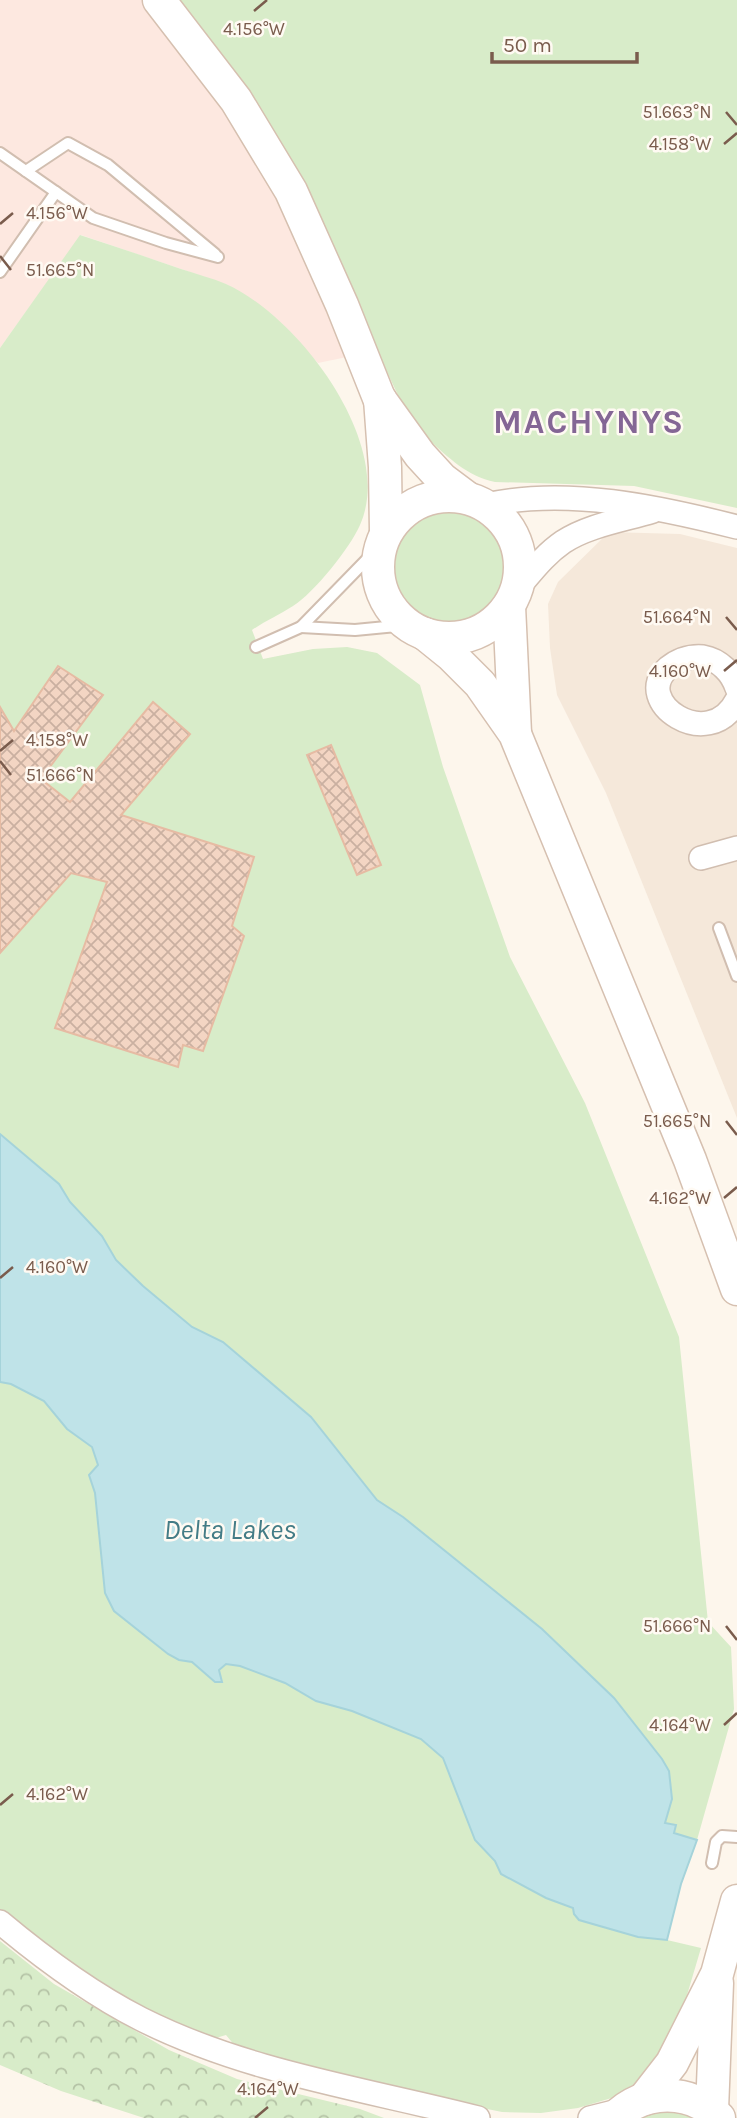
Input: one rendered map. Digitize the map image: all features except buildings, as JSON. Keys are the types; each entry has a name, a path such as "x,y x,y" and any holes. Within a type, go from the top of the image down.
{"main road":[{"path":"159,0 236,100 291,191 379,398 420,455 442,479 503,520 515,538 520,555 520,573 513,598 515,734"},
{"path":"379,398 385,467 383,539 377,562 378,579 383,594 393,611 451,655 480,684 515,734 685,1147 737,1289"},
{"path":"383,539 396,518 422,500 444,495 476,501"},
{"path":"416,629 444,638 464,637 497,620 513,598"},
{"path":"627,2109 671,2063 717,1975 737,1901"},
{"path":"716,2114 717,1975"},
{"path":"627,2109 667,2095 691,2099 716,2114"}],"street":[{"path":"476,501 600,499 737,527"},
{"path":"513,598 537,564 564,542 588,530 656,510"},
{"path":"737,688 725,669 713,659 698,657 686,658 672,665 660,679 659,691 664,705 674,716 691,723 704,723 727,714 737,700"},
{"path":"701,858 737,848"},
{"path":"0,1922 88,1988 140,2018 187,2040 246,2061 478,2118"},
{"path":"590,2118 627,2109"}],"lane":[{"path":"0,153 93,218 166,243 218,257 108,164 68,143 26,171"},
{"path":"0,272 56,192"},
{"path":"256,647 301,627 362,567 383,539"},
{"path":"301,627 416,629"},
{"path":"719,928 737,976"},
{"path":"712,1863 716,1842 722,1836 737,1837"}],"shaded area":[{"path":"0,0 142,0 180,43 242,132 303,247 347,357 318,363 270,313 228,285 81,235 0,348"},
{"path":"609,532 680,534 737,548 737,1118 606,793 557,695 550,648 548,604 558,582"}],"green space":[{"path":"175,0 737,0 737,508 634,486 495,482 467,471 428,439 422,442 372,340"},
{"path":"80,235 221,282 254,300 310,353 334,386 352,422 364,458 368,493 360,525 340,557 311,591 293,606 252,630 263,659 313,649 347,647 377,653 420,685 443,767 510,957 585,1103 679,1337 708,1622 731,1647 734,1709 697,1840 674,1833 665,1823 672,1799 669,1771 614,1698 542,1629 403,1517 377,1500 311,1417 223,1342 192,1327 143,1286 116,1260 102,1236 70,1202 59,1184 0,1134 0,348"},
{"path":"450,506 474,510 493,524 507,543 511,567 507,591 493,610 474,624 450,628 426,624 407,610 393,591 389,567 393,543 407,524 426,510"},
{"path":"0,1382 11,1384 44,1401 67,1429 92,1447 98,1465 89,1475 95,1493 105,1593 115,1612 168,1654 179,1660 192,1662 215,1682 219,1670 226,1664 240,1666 285,1683 316,1701 352,1711 421,1739 443,1758 475,1840 495,1861 501,1874 546,1898 573,1908 579,1920 638,1937 701,1948 679,2022 663,2054 653,2061 642,2079 615,2097 578,2108 541,2113 502,2112 350,2081 240,2052 226,2035 209,2040 146,2013 0,1915"},
{"path":"0,1941 54,1984 169,2050 237,2079 360,2109 384,2118 144,2118 61,2091 0,2065"},
{"path":"655,2111 680,2111 698,2118 639,2118"}],"water":[{"name":"Delta Lakes","path":"0,1134 59,1184 70,1202 102,1236 116,1260 143,1286 192,1327 223,1342 311,1417 377,1500 403,1517 542,1629 614,1698 669,1771 672,1799 665,1823 676,1825 674,1833 697,1840 681,1884 667,1940 638,1937 579,1920 573,1908 546,1898 501,1874 495,1861 475,1840 443,1758 421,1739 352,1711 316,1701 285,1683 240,1666 226,1664 219,1670 222,1682 215,1682 192,1662 179,1660 168,1654 114,1611 105,1593 95,1493 89,1475 98,1465 92,1447 67,1429 44,1401 11,1384 0,1382"}],"district":[{"name":"MACHYNYS","path":"589,422"}]}
